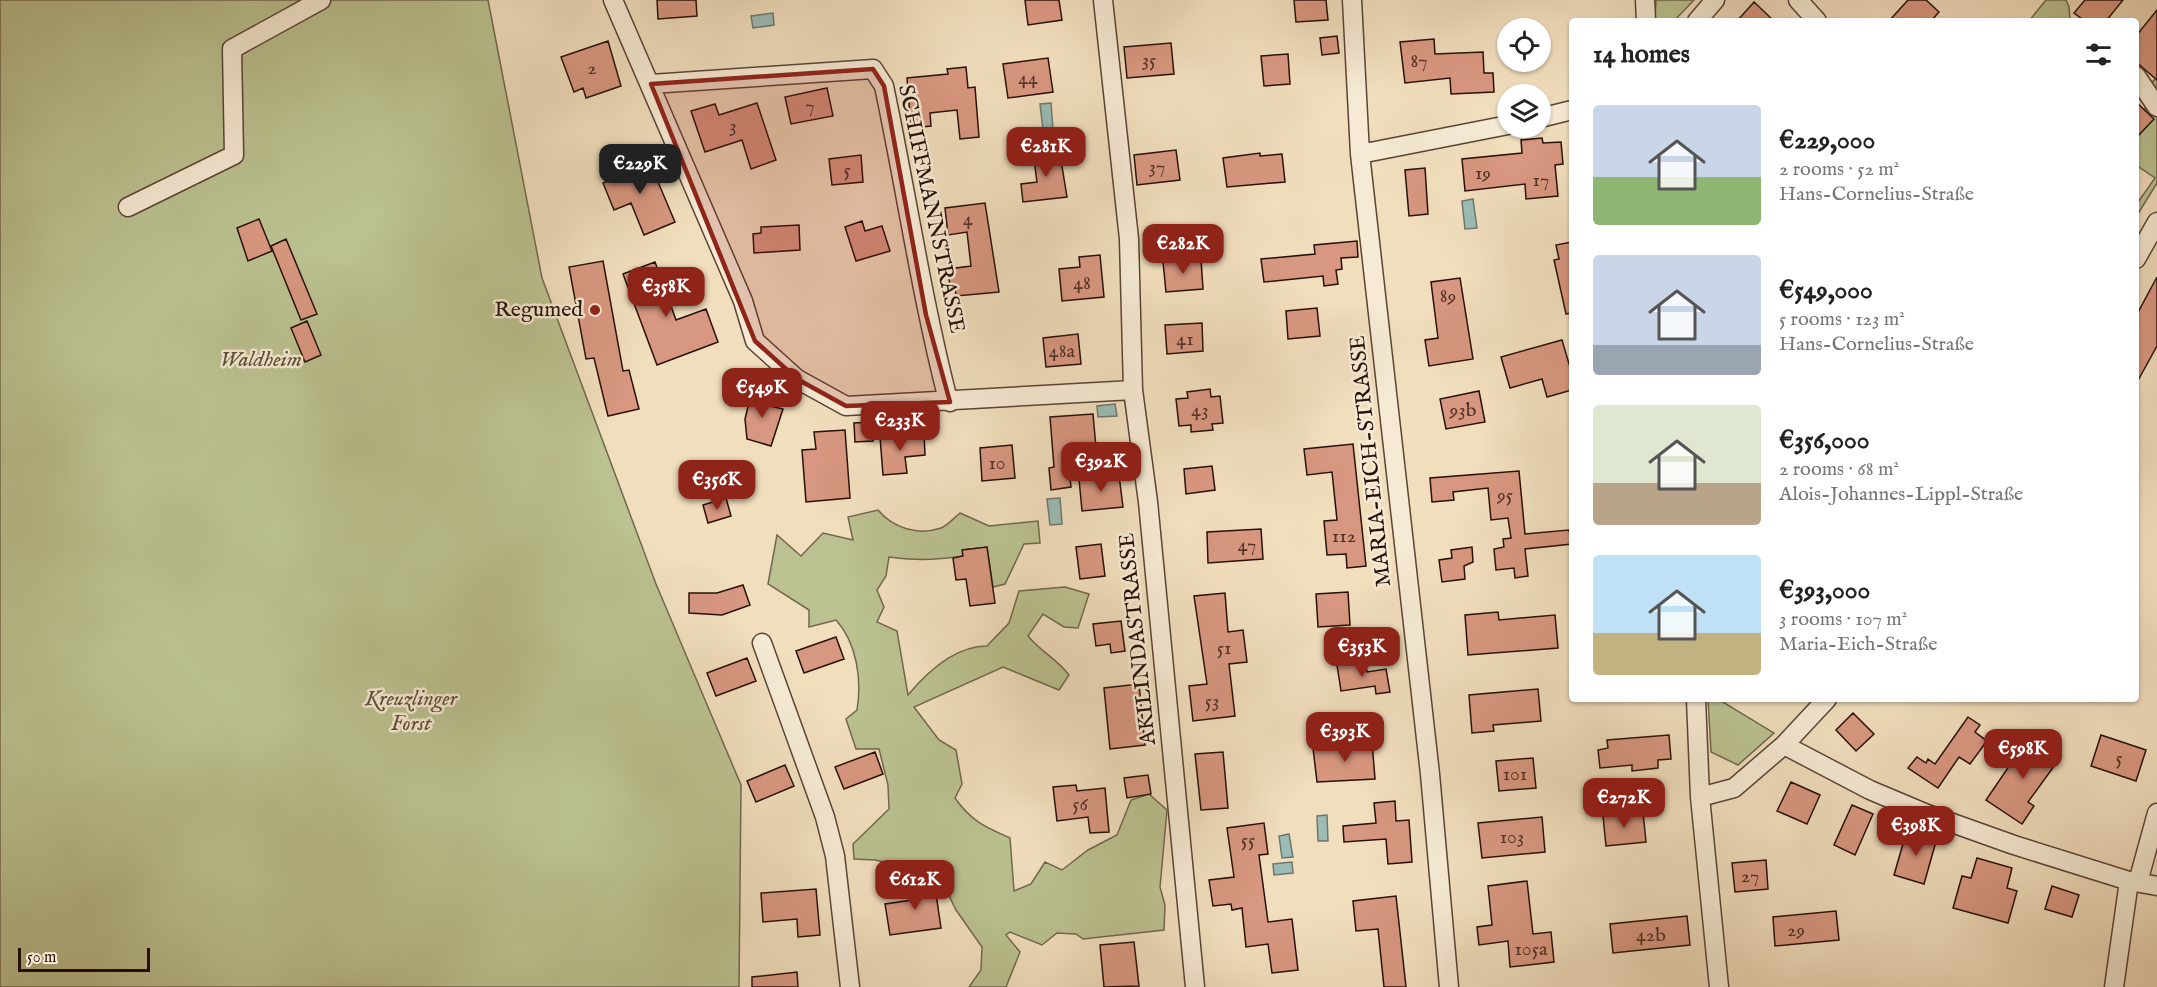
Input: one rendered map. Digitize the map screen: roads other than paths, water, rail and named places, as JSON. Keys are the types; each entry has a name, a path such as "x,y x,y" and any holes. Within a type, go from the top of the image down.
{"street":[{"path":"128,207 234,155 232,49 321,0"},
{"path":"613,0 651,84 742,301 755,341 797,379 846,406 951,402 1133,390"},
{"name":"AKILINDASTRASSE","path":"1103,0 1129,239 1133,390 1149,513 1195,987"},
{"name":"MARIA-EICH-STRASSE","path":"1352,0 1360,154 1429,763 1449,987"},
{"path":"1645,0 1646,18"},
{"path":"1700,18 1715,0"},
{"path":"1798,0 1814,18"},
{"name":"SCHIFFMANNSTRASSE","path":"651,84 873,69 884,86 912,225 926,315 947,396 951,402"},
{"path":"2139,81 2157,108"},
{"path":"1551,115 1569,111"},
{"path":"1360,154 1497,127"},
{"path":"2139,254 2157,222"},
{"path":"762,643 825,817 834,856 850,987"},
{"path":"1696,702 1700,797 1719,987"},
{"path":"1700,797 1734,788 1784,746 1824,702"},
{"path":"1784,746 1870,790 1927,814 2014,845 2134,882 2157,886"},
{"path":"2114,987 2134,882 2157,813"}],"water":[{"path":"773,13 774,25 753,28 751,16"},
{"path":"1051,103 1053,129 1043,130 1040,104"},
{"path":"1473,199 1477,228 1465,229 1462,201"},
{"path":"1115,404 1117,416 1098,417 1097,406"},
{"path":"1060,498 1062,524 1050,525 1047,499"},
{"path":"1327,815 1328,841 1318,841 1317,816"},
{"path":"1289,834 1293,857 1282,858 1279,836"},
{"path":"1292,862 1293,873 1274,875 1273,864"}],"place":[{"name":"Regumed","path":"595,310"}],"park label":[{"name":"Waldheim","path":"261,360"},
{"name":"Kreuzlinger Forst","path":"411,712"}]}
